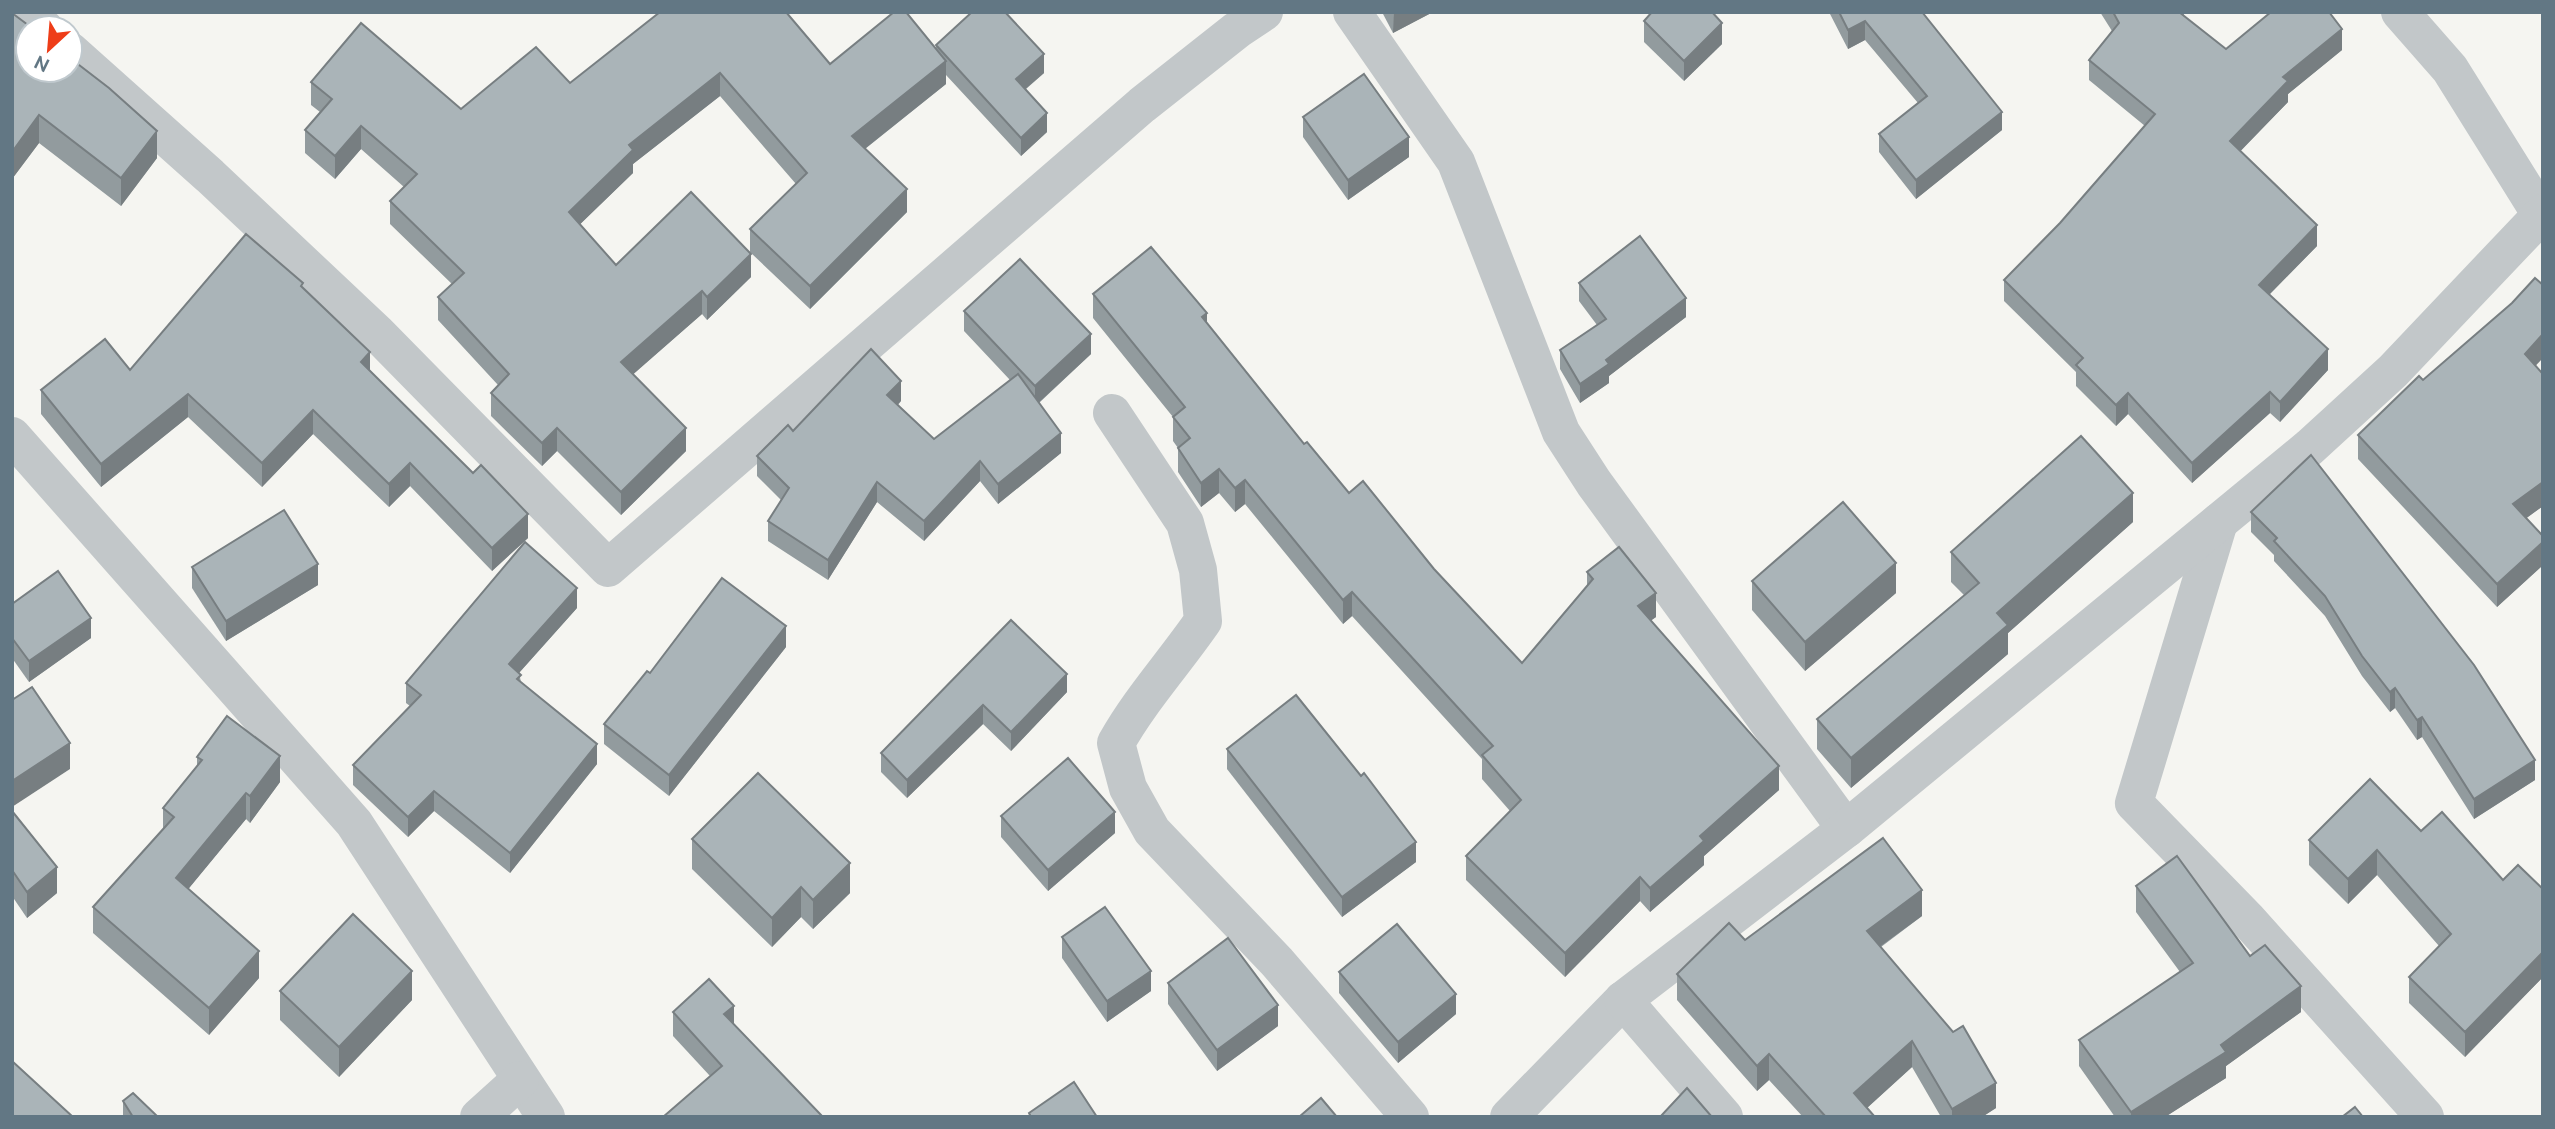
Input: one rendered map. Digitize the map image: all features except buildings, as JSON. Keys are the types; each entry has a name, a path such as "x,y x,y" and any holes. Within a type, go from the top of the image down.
{"street":[{"path":"84,64 210,176 377,333 608,568 1142,105 1264,12"},
{"path":"1352,12 1456,162 1561,432 1594,484 1846,829"},
{"path":"1509,1117 1623,1000 1846,829 2310,447 2393,371 2542,215 2450,69 2400,12"},
{"path":"1112,413 1185,523 1198,570 1203,621 1166,676 1134,711 1115,743 1128,788 1152,831 1278,962 1410,1117"},
{"path":"12,436 354,823 431,937 546,1117"},
{"path":"2219,522 2134,803 2246,919 2425,1117"},
{"path":"1623,1000 1724,1117"},
{"path":"479,1117 520,1080"}]}
